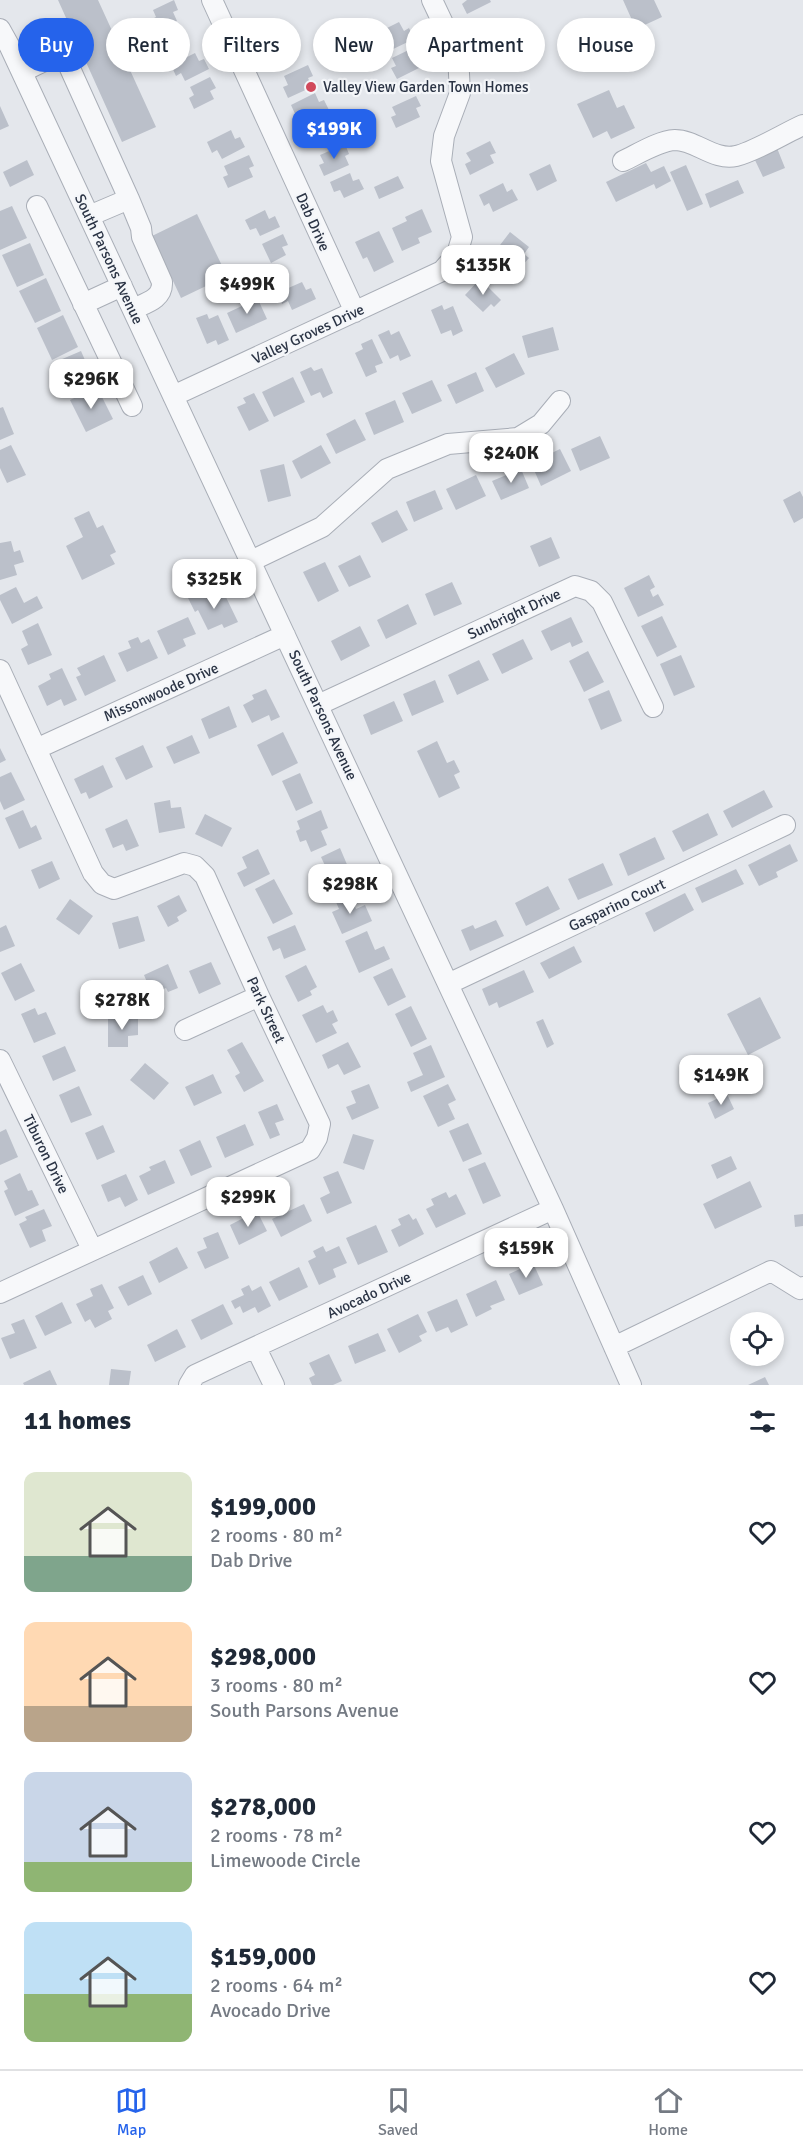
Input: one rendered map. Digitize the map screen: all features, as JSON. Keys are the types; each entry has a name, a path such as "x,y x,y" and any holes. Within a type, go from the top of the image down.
{"street":[{"name":"Dab Drive","path":"212,0 355,312"},
{"name":"Valley Groves Drive","path":"173,396 442,271 457,254 462,237 441,160 444,136 459,93 458,55 432,0"},
{"name":"South Parsons Avenue","path":"0,18 5,50"},
{"name":"South Parsons Avenue","path":"0,29 5,50 18,67"},
{"name":"South Parsons Avenue","path":"22,72 553,1209 631,1385"},
{"path":"72,72 129,199 141,228 142,237 162,282 162,289 158,296 133,309"},
{"path":"623,161 665,142 675,140 716,155 736,156 803,125"},
{"path":"89,216 129,199"},
{"path":"37,206 132,406"},
{"path":"83,304 122,286"},
{"path":"251,561 322,527 387,469 448,444 518,438 541,424 560,401"},
{"name":"Sunbright Drive","path":"318,705 575,586 591,591 602,602 653,707"},
{"name":"Missonwoode Drive","path":"36,749 285,635"},
{"name":"Park Street","path":"0,670 93,873 102,884 114,888 184,863 195,866 205,876 320,1124 317,1138 310,1150 0,1293"},
{"name":"Gasparino Court","path":"448,984 785,825"},
{"path":"185,1030 259,996"},
{"name":"Tiburon Drive","path":"0,1060 92,1249"},
{"name":"Avocado Drive","path":"189,1385 195,1375 553,1209"},
{"path":"614,1347 771,1270 800,1289 803,1287"},
{"path":"256,1347 274,1385"}],"building":[{"path":"58,0 98,0 106,18 106,72 131,72 156,127 122,142 90,72 94,72 94,18 66,18"},
{"path":"174,0 178,10 173,12 176,18 154,18 156,17 153,10"},
{"path":"467,0 490,0 491,2 467,14 462,4"},
{"path":"623,0 654,0 662,17 655,20 655,18 631,18"},
{"path":"399,22 404,31 406,30 406,43 394,49 394,24"},
{"path":"406,51 406,72 411,72 397,79 393,72 396,66 394,57"},
{"path":"195,53 199,61 202,60 203,72 185,81 181,73 176,76 174,72 190,72 190,56"},
{"path":"308,65 313,76 308,78 312,87 288,98 283,87 288,85 284,76 293,72 301,72 301,68"},
{"path":"210,77 216,88 210,91 214,99 194,109 189,98 194,95 190,87"},
{"path":"609,90 617,108 624,105 635,128 611,139 607,131 593,138 577,104"},
{"path":"315,93 319,102 324,100 329,110 305,122 301,113 296,116 291,105"},
{"path":"416,96 421,106 416,108 420,117 396,128 391,117 396,115 392,107"},
{"path":"0,106 9,126 0,130"},
{"path":"231,130 235,139 240,137 245,147 222,159 217,150 212,153 207,142"},
{"path":"490,141 496,153 490,155 494,163 470,175 465,164 471,161 466,153"},
{"path":"345,144 349,154 345,156 349,165 324,176 319,165 324,163 320,155"},
{"path":"777,148 785,168 763,177 754,158"},
{"path":"249,155 254,166 249,168 253,177 228,188 223,177 228,175 224,166"},
{"path":"27,160 34,175 10,187 3,172"},
{"path":"646,163 651,172 664,166 671,181 656,189 654,184 616,202 606,182"},
{"path":"550,164 557,181 537,191 529,174"},
{"path":"686,165 703,204 687,211 670,172"},
{"path":"350,173 353,181 359,179 364,189 344,198 340,190 334,192 330,182"},
{"path":"398,176 404,188 379,199 374,187"},
{"path":"738,180 744,193 710,208 705,194"},
{"path":"503,183 507,192 512,189 518,200 493,212 489,203 484,206 479,195"},
{"path":"12,206 27,238 0,250 0,211"},
{"path":"422,209 432,232 418,238 420,243 402,251 392,228 407,221 405,217"},
{"path":"265,210 269,219 275,216 280,227 260,236 256,228 250,230 245,220"},
{"path":"197,214 227,276 181,298 152,236"},
{"path":"379,231 394,262 374,272 367,257 363,259 355,242"},
{"path":"510,232 529,247 524,254 529,258 521,267 497,249"},
{"path":"283,234 288,245 282,247 286,255 271,263 262,244"},
{"path":"30,243 44,275 17,287 2,255"},
{"path":"46,278 61,311 35,323 19,291"},
{"path":"480,279 501,300 494,307 491,304 483,312 465,295"},
{"path":"302,282 306,290 311,288 316,299 292,310 288,301 282,304 277,293"},
{"path":"256,295 267,319 236,333 227,313 242,306 241,302"},
{"path":"442,305 444,310 453,306 463,331 453,336 451,330 441,334 431,310"},
{"path":"207,314 209,319 218,315 229,340 218,345 216,340 207,344 196,318"},
{"path":"63,315 78,347 52,360 37,328"},
{"path":"553,327 559,350 528,358 522,336"},
{"path":"389,330 391,335 399,331 411,356 400,361 398,355 390,359 378,335"},
{"path":"372,339 383,363 375,366 377,372 366,377 355,353 363,349 361,344"},
{"path":"81,351 95,383 68,396 53,363"},
{"path":"514,353 525,374 496,388 485,368"},
{"path":"311,367 314,371 322,368 333,393 323,398 320,392 311,396 300,372"},
{"path":"476,372 484,391 456,404 447,385"},
{"path":"293,377 305,402 274,417 262,392"},
{"path":"432,380 442,401 412,414 402,393"},
{"path":"97,387 113,419 86,432 70,400"},
{"path":"254,393 269,421 249,431 237,407 246,403 243,398"},
{"path":"395,400 404,422 374,435 365,413"},
{"path":"3,407 14,434 0,440 0,408"},
{"path":"355,419 366,440 336,454 326,434"},
{"path":"600,436 610,458 580,471 571,449"},
{"path":"11,445 26,475 7,483 0,468 0,450"},
{"path":"321,445 331,463 301,479 292,461"},
{"path":"560,449 571,471 541,486 531,463"},
{"path":"284,464 291,496 268,502 260,470"},
{"path":"521,469 529,488 501,500 492,481"},
{"path":"476,475 486,496 456,510 446,489"},
{"path":"435,490 443,509 414,522 406,502"},
{"path":"800,491 803,497 803,518 794,523 783,500"},
{"path":"397,510 408,530 382,543 371,523"},
{"path":"89,511 97,528 103,525 116,552 110,555 115,564 82,580 66,546 83,537 74,518"},
{"path":"551,537 560,558 539,567 530,546"},
{"path":"11,541 14,552 20,550 24,562 14,565 17,575 0,580 0,543"},
{"path":"360,555 371,577 349,587 338,566"},
{"path":"325,562 339,591 318,602 303,572"},
{"path":"649,575 655,587 650,590 653,597 658,594 664,605 638,617 624,588"},
{"path":"452,582 462,604 434,616 425,594"},
{"path":"16,587 24,603 37,596 43,608 12,624 0,600 0,595"},
{"path":"204,591 208,598 223,591 238,622 224,628 222,624 208,630 198,610 195,612 188,598"},
{"path":"408,604 417,624 386,639 377,620"},
{"path":"662,616 677,647 657,657 641,626"},
{"path":"188,617 196,634 183,639 186,646 168,655 157,631"},
{"path":"571,617 583,642 572,647 570,642 551,651 541,631"},
{"path":"38,623 52,655 28,665 21,649 28,645 22,631"},
{"path":"360,626 370,646 341,661 331,641"},
{"path":"138,637 141,643 149,639 158,658 127,672 118,653 131,648 128,641"},
{"path":"523,639 533,659 502,674 492,654"},
{"path":"588,651 604,682 584,692 569,661"},
{"path":"104,655 116,681 85,696 76,677 81,675 77,668"},
{"path":"681,655 695,687 674,696 660,664"},
{"path":"479,660 489,680 457,695 448,675"},
{"path":"62,668 77,700 64,706 61,699 47,706 38,686 51,679 49,674"},
{"path":"435,680 444,702 412,716 403,694"},
{"path":"266,689 280,717 271,721 269,715 252,723 243,705 254,699 252,695"},
{"path":"609,690 622,721 601,730 588,699"},
{"path":"394,701 403,721 371,735 363,715"},
{"path":"229,706 237,727 209,739 201,719"},
{"path":"283,732 298,763 272,776 257,745"},
{"path":"192,735 200,753 174,764 166,747"},
{"path":"437,741 447,763 454,760 460,772 454,775 460,788 439,798 417,751"},
{"path":"143,745 153,767 126,780 115,758"},
{"path":"0,748 6,760 0,763"},
{"path":"103,765 113,787 89,799 86,792 81,794 74,779"},
{"path":"11,772 25,800 4,810 0,801 0,777"},
{"path":"300,773 313,803 296,811 282,781"},
{"path":"764,790 773,807 732,828 723,811"},
{"path":"170,800 171,808 181,807 185,828 159,833 154,803"},
{"path":"23,810 31,828 36,825 42,839 19,849 5,818"},
{"path":"321,810 328,828 321,831 327,845 311,852 306,840 300,842 296,831 300,829 297,821"},
{"path":"708,813 718,835 683,852 672,831"},
{"path":"205,814 232,828 222,847 195,834"},
{"path":"127,819 139,846 126,851 123,844 113,848 105,829"},
{"path":"655,837 665,859 628,876 619,854"},
{"path":"790,844 798,861 776,872 778,877 759,886 748,865"},
{"path":"340,848 354,881 336,889 321,857"},
{"path":"258,849 270,874 244,887 237,873 247,868 242,857"},
{"path":"52,861 60,879 39,889 31,870"},
{"path":"603,863 613,885 578,900 568,879"},
{"path":"736,869 744,884 702,903 695,888"},
{"path":"274,879 293,914 273,924 255,889"},
{"path":"548,886 560,909 526,926 515,903"},
{"path":"685,893 694,910 654,932 645,913"},
{"path":"179,895 187,911 177,917 179,921 168,927 157,906"},
{"path":"350,895 356,909 365,905 372,921 342,934 332,912 339,909 336,902"},
{"path":"70,899 93,916 79,935 56,919"},
{"path":"138,916 145,941 119,949 112,923"},
{"path":"496,920 504,936 470,951 461,930 473,925 475,929"},
{"path":"6,925 15,946 0,952 0,928"},
{"path":"295,925 306,950 284,959 280,948 273,951 267,937"},
{"path":"367,931 375,950 384,946 390,959 359,973 345,941"},
{"path":"574,946 582,962 549,979 540,963"},
{"path":"211,962 221,984 199,994 189,971"},
{"path":"21,963 35,991 15,1001 1,973"},
{"path":"168,964 178,988 168,992 166,988 152,994 144,975"},
{"path":"306,965 317,987 310,991 312,995 298,1002 285,976"},
{"path":"392,968 406,997 388,1006 373,977"},
{"path":"524,970 534,992 499,1008 497,1002 489,1006 482,989"},
{"path":"760,997 781,1038 748,1055 727,1014"},
{"path":"323,1005 327,1013 333,1010 338,1021 332,1024 337,1033 316,1043 302,1015"},
{"path":"411,1006 427,1039 411,1047 395,1014"},
{"path":"35,1008 38,1015 46,1012 56,1034 34,1043 21,1014"},
{"path":"108,1017 138,1017 138,1035 128,1036 128,1047 108,1047"},
{"path":"543,1019 554,1044 547,1048 536,1022"},
{"path":"242,1042 264,1081 244,1092 235,1076 240,1073 227,1050"},
{"path":"348,1042 361,1067 344,1075 338,1064 328,1069 322,1055"},
{"path":"431,1045 445,1077 411,1092 407,1082 423,1075 413,1053"},
{"path":"65,1046 76,1071 53,1081 42,1056"},
{"path":"145,1063 169,1083 154,1100 130,1080"},
{"path":"213,1074 222,1093 194,1106 185,1087"},
{"path":"369,1084 379,1108 352,1120 346,1107 356,1103 351,1091"},
{"path":"448,1084 456,1100 448,1104 455,1119 438,1127 423,1096"},
{"path":"79,1086 92,1115 71,1123 59,1095"},
{"path":"727,1094 734,1109 715,1119 708,1103"},
{"path":"277,1104 284,1120 275,1123 280,1135 270,1139 258,1112"},
{"path":"468,1123 482,1154 463,1162 449,1131"},
{"path":"245,1124 254,1145 225,1158 216,1137"},
{"path":"103,1125 115,1152 97,1160 85,1133"},
{"path":"6,1129 18,1157 0,1165 0,1132"},
{"path":"353,1134 374,1140 364,1170 343,1163"},
{"path":"200,1140 212,1167 191,1176 179,1150"},
{"path":"731,1156 737,1169 717,1179 711,1165"},
{"path":"165,1160 175,1183 148,1195 139,1176 151,1170 149,1167"},
{"path":"485,1162 501,1196 483,1204 468,1169"},
{"path":"338,1171 352,1203 327,1214 320,1198 330,1193 323,1177"},
{"path":"20,1173 28,1191 32,1190 39,1205 15,1216 4,1191 8,1189 4,1181"},
{"path":"126,1174 138,1200 125,1207 120,1197 108,1202 101,1185"},
{"path":"750,1181 762,1207 715,1229 703,1204"},
{"path":"446,1192 449,1198 456,1194 466,1214 436,1228 426,1209 434,1205 431,1199"},
{"path":"304,1204 312,1221 281,1237 272,1219"},
{"path":"44,1209 52,1226 42,1230 46,1241 30,1248 19,1224 27,1220 25,1217"},
{"path":"257,1211 267,1231 239,1245 230,1225"},
{"path":"409,1214 413,1220 416,1218 424,1234 399,1247 391,1230 401,1225 398,1219"},
{"path":"803,1214 803,1226 795,1227 794,1215"},
{"path":"376,1225 388,1252 358,1265 346,1238"},
{"path":"218,1232 229,1258 205,1269 197,1252 207,1248 203,1238"},
{"path":"323,1246 326,1252 339,1246 347,1263 333,1269 336,1277 319,1285 308,1261 316,1257 313,1251"},
{"path":"177,1247 188,1268 159,1283 149,1262"},
{"path":"533,1263 543,1285 519,1295 509,1274"},
{"path":"299,1267 308,1287 279,1301 269,1282"},
{"path":"143,1275 152,1294 128,1306 118,1287"},
{"path":"496,1280 505,1300 490,1306 492,1309 476,1317 466,1294"},
{"path":"102,1284 114,1308 108,1311 112,1319 95,1328 90,1319 85,1322 76,1304 93,1296 90,1289"},
{"path":"249,1285 252,1291 261,1286 271,1306 258,1313 255,1307 243,1313 240,1306 235,1309 231,1301 244,1295 241,1289"},
{"path":"457,1299 468,1325 451,1333 448,1327 436,1332 427,1312"},
{"path":"62,1302 72,1323 45,1336 35,1316"},
{"path":"223,1304 233,1324 201,1340 191,1320"},
{"path":"418,1314 427,1332 419,1336 422,1341 399,1353 387,1329"},
{"path":"24,1319 37,1348 10,1359 1,1338 15,1333 11,1324"},
{"path":"177,1329 186,1347 155,1362 147,1345"},
{"path":"378,1333 386,1351 355,1364 348,1346"},
{"path":"329,1354 342,1381 333,1385 312,1385 309,1378 315,1375 309,1363"},
{"path":"111,1369 131,1371 129,1385 109,1385"},
{"path":"50,1370 57,1385 24,1385 23,1383"},
{"path":"765,1377 769,1385 748,1385"}],"place":[{"name":"Valley View Garden Town Homes","path":"311,87"}]}
